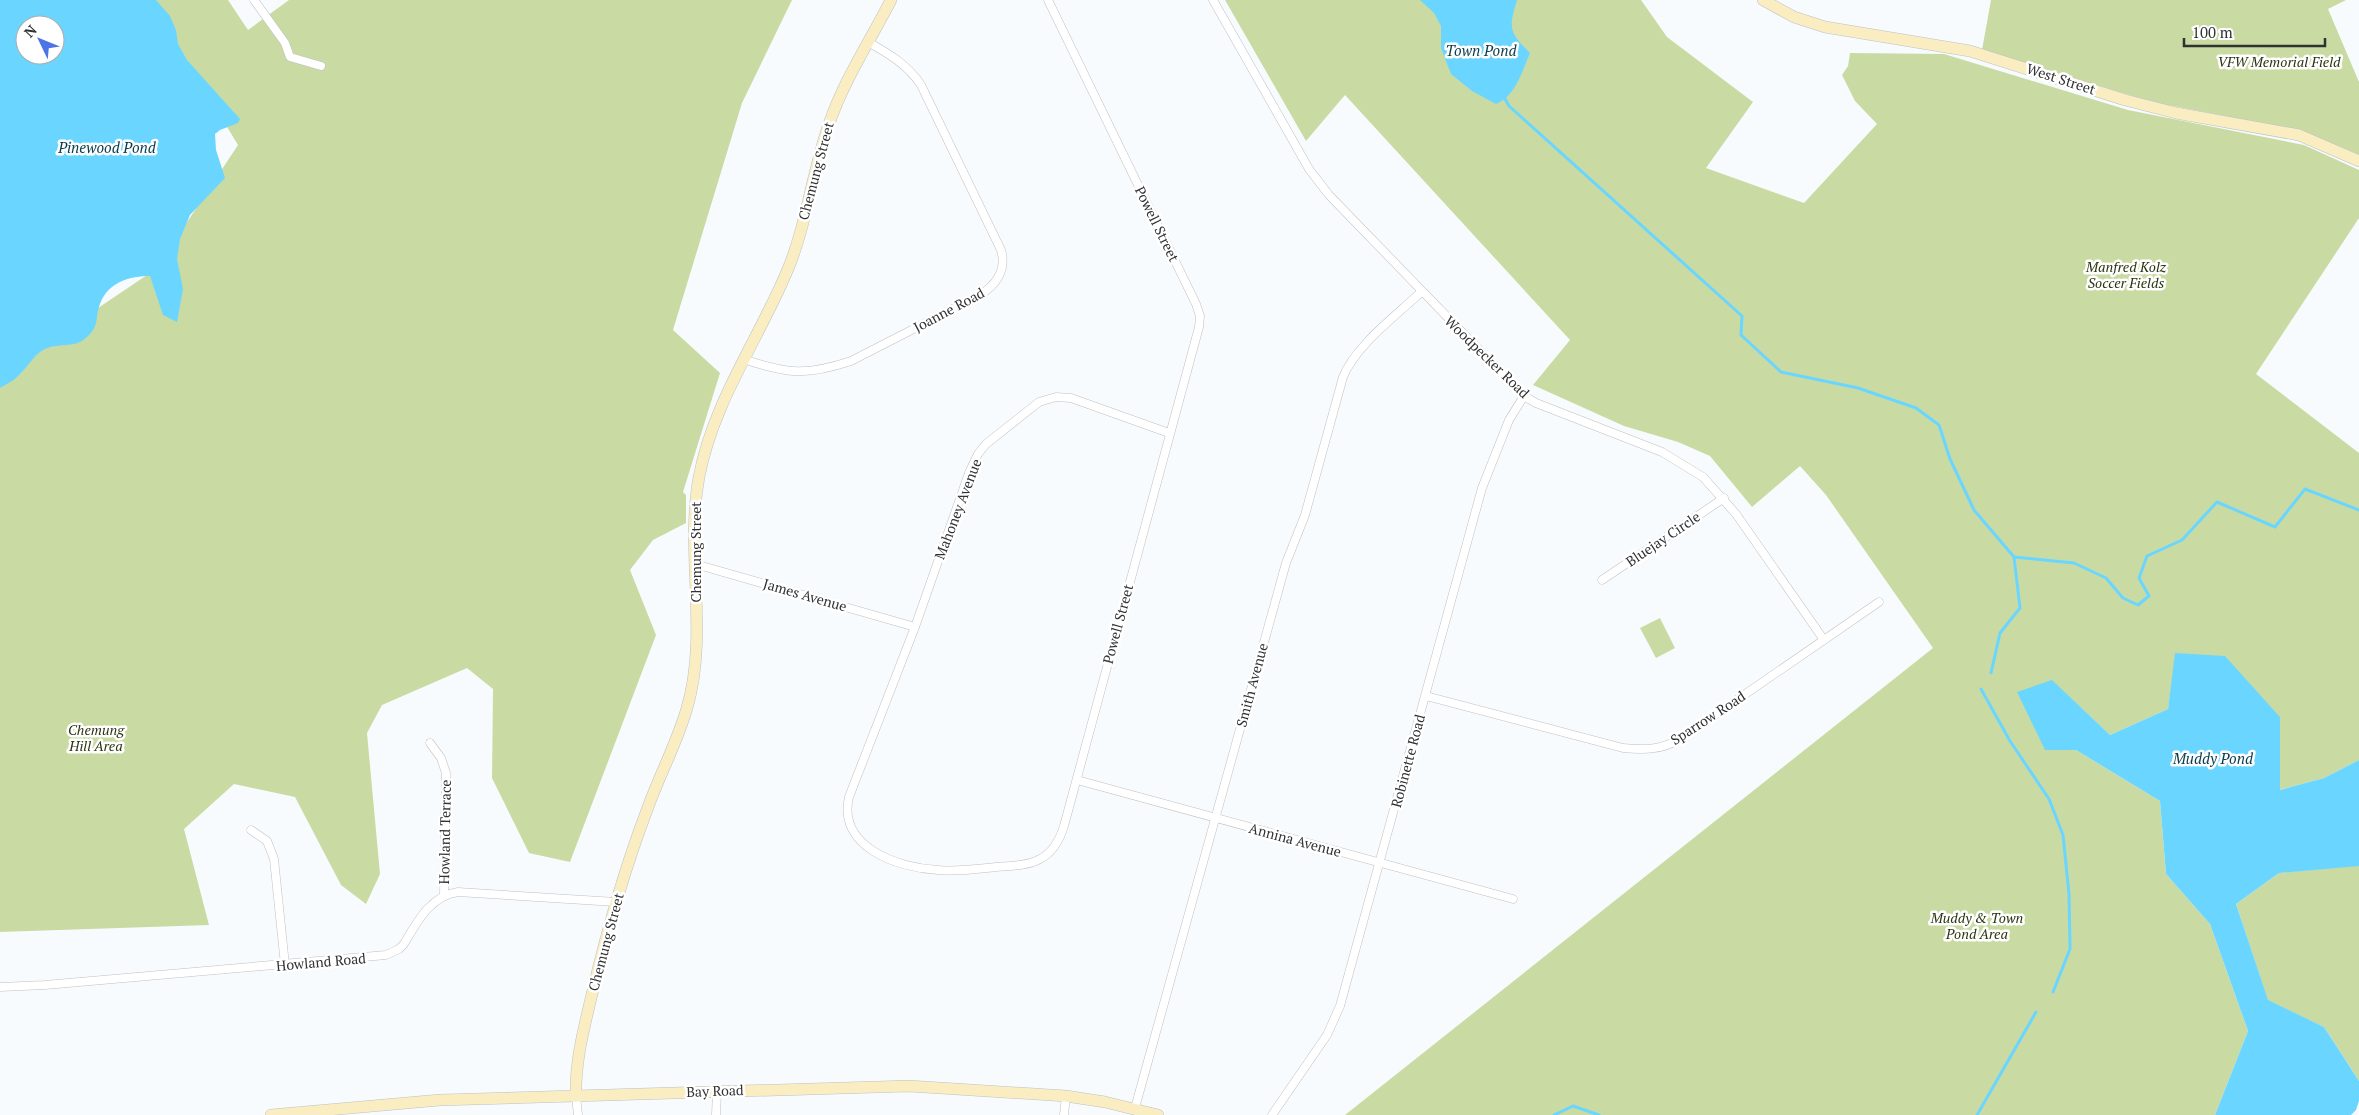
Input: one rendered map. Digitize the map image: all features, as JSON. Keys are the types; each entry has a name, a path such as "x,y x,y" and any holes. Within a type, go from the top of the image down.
{"street":[{"path":"254,0 285,43 289,56 294,60 321,66"},
{"name":"Chemung Street","path":"576,1096 578,1056 616,902 646,812 689,702 695,662 695,507 702,464 713,427 743,359 790,265 828,127 842,93 891,0"},
{"name":"Powell Street","path":"914,627 846,808 849,827 863,844 877,853 906,864 937,870 969,870 1034,862 1047,854 1057,843 1077,780 1169,433 1199,328 1198,310 1048,0"},
{"name":"Woodpecker Road","path":"1213,0 1315,178 1421,292 1524,396 1536,403 1676,459 1703,477 1724,498 1824,640"},
{"name":"West Street","path":"1763,0 1794,17 1825,27 1970,51 2176,113 2299,135 2359,161"},
{"name":"Joanne Road","path":"743,359 776,370 797,372 851,361 978,296 986,291 999,277 1004,258 1001,250 921,85 900,61 868,42"},
{"name":"Smith Avenue","path":"1135,1108 1286,563 1305,515 1342,377 1359,351 1421,292"},
{"name":"Robinette Road","path":"1272,1115 1334,1021 1346,989 1482,488 1509,420 1524,396"},
{"name":"Mahoney Avenue","path":"914,627 975,459 986,444 1029,409 1050,398 1065,397 1169,433"},
{"name":"Bluejay Circle","path":"1602,580 1724,498"},
{"name":"James Avenue","path":"695,564 914,627"},
{"name":"Sparrow Road","path":"1426,696 1623,748 1649,750 1671,744 1879,602"},
{"name":"Howland Terrace","path":"430,743 441,758 446,772 444,896"},
{"name":"Annina Avenue","path":"1077,780 1513,899"},
{"path":"251,830 267,841 274,859 285,965"},
{"name":"Howland Road","path":"0,987 46,985 378,957 393,953 404,944 424,912 444,896 466,892 616,902"},
{"name":"Bay Road","path":"271,1115 440,1100 909,1086 1066,1096 1135,1108 1158,1115"},
{"path":"716,1115 717,1091"},
{"path":"576,1096 578,1115"},
{"path":"1064,1115 1066,1096"}],"green space":[{"name":"Chemung Hill Area","path":"150,0 228,0 248,30 289,0 792,0 742,103 673,330 720,373 683,492 686,495 686,523 653,540 630,570 656,635 570,862 529,853 492,778 493,689 467,668 382,705 367,733 380,874 366,904 341,885 295,797 234,784 184,829 209,925 0,932 0,374 156,269 238,145"},
{"path":"1225,0 1641,0 1667,37 1753,102 1706,168 1804,203 1877,124 1855,101 1842,75 1848,66 1850,53 1944,54 2128,110 2304,145 2359,170 2359,218 2256,374 2359,453 2359,760 2324,778 2280,790 2280,717 2176,653 2168,709 2110,735 2052,681 2045,750 2076,750 2160,801 2166,874 2210,924 2248,1031 2215,1115 1345,1115 1933,648 1826,495 1800,466 1752,507 1710,456 1678,442 1624,426 1533,385 1570,340 1345,95 1306,141"},
{"name":"VFW Memorial Field","path":"1991,0 2346,0 2328,9 2359,82 2359,155 2298,130 2152,102 1982,50"},
{"path":"1660,618 1675,648 1656,658 1640,628"},
{"path":"2359,865 2359,1081 2324,1027 2268,1001 2236,904 2279,873"}],"water":[{"name":"Pinewood Pond","path":"0,0 156,0 170,16 176,30 178,44 187,60 240,119 238,123 215,134 216,150 225,178 190,215 180,239 177,259 183,289 177,322 163,315 150,276 128,279 108,290 98,309 94,329 86,338 71,345 54,346 43,350 12,381 0,388"},
{"name":"Town Pond","path":"1420,0 1517,0 1512,29 1530,53 1509,95 1496,104 1472,91 1451,74 1441,48 1441,26 1434,13"},
{"name":"Muddy Pond","path":"2175,653 2225,656 2280,717 2280,790 2324,778 2359,760 2359,866 2279,873 2236,904 2268,1000 2324,1027 2359,1081 2359,1101 2356,1110 2351,1115 2215,1115 2248,1031 2210,924 2166,874 2160,801 2076,750 2045,750 2017,692 2052,680 2110,735 2168,709"}],"waterway":[{"path":"1504,97 1509,106 1742,316 1741,335 1781,372 1858,388 1916,408 1939,425 1950,459 1974,510 2014,557 2020,608 2000,633 1991,673"},
{"path":"2014,557 2074,563 2106,578 2123,598 2138,605 2149,596 2139,578 2147,556 2182,540 2217,502 2275,527 2305,489 2359,510"},
{"path":"1981,689 2010,741 2049,799 2063,835 2069,894 2070,949 2053,992"},
{"path":"1977,1115 2036,1012"},
{"path":"1554,1115 1573,1106 1599,1115"}],"park label":[{"name":"Manfred Kolz Soccer Fields","path":"2126,276"},
{"name":"Muddy & Town Pond Area","path":"1977,926"}]}
